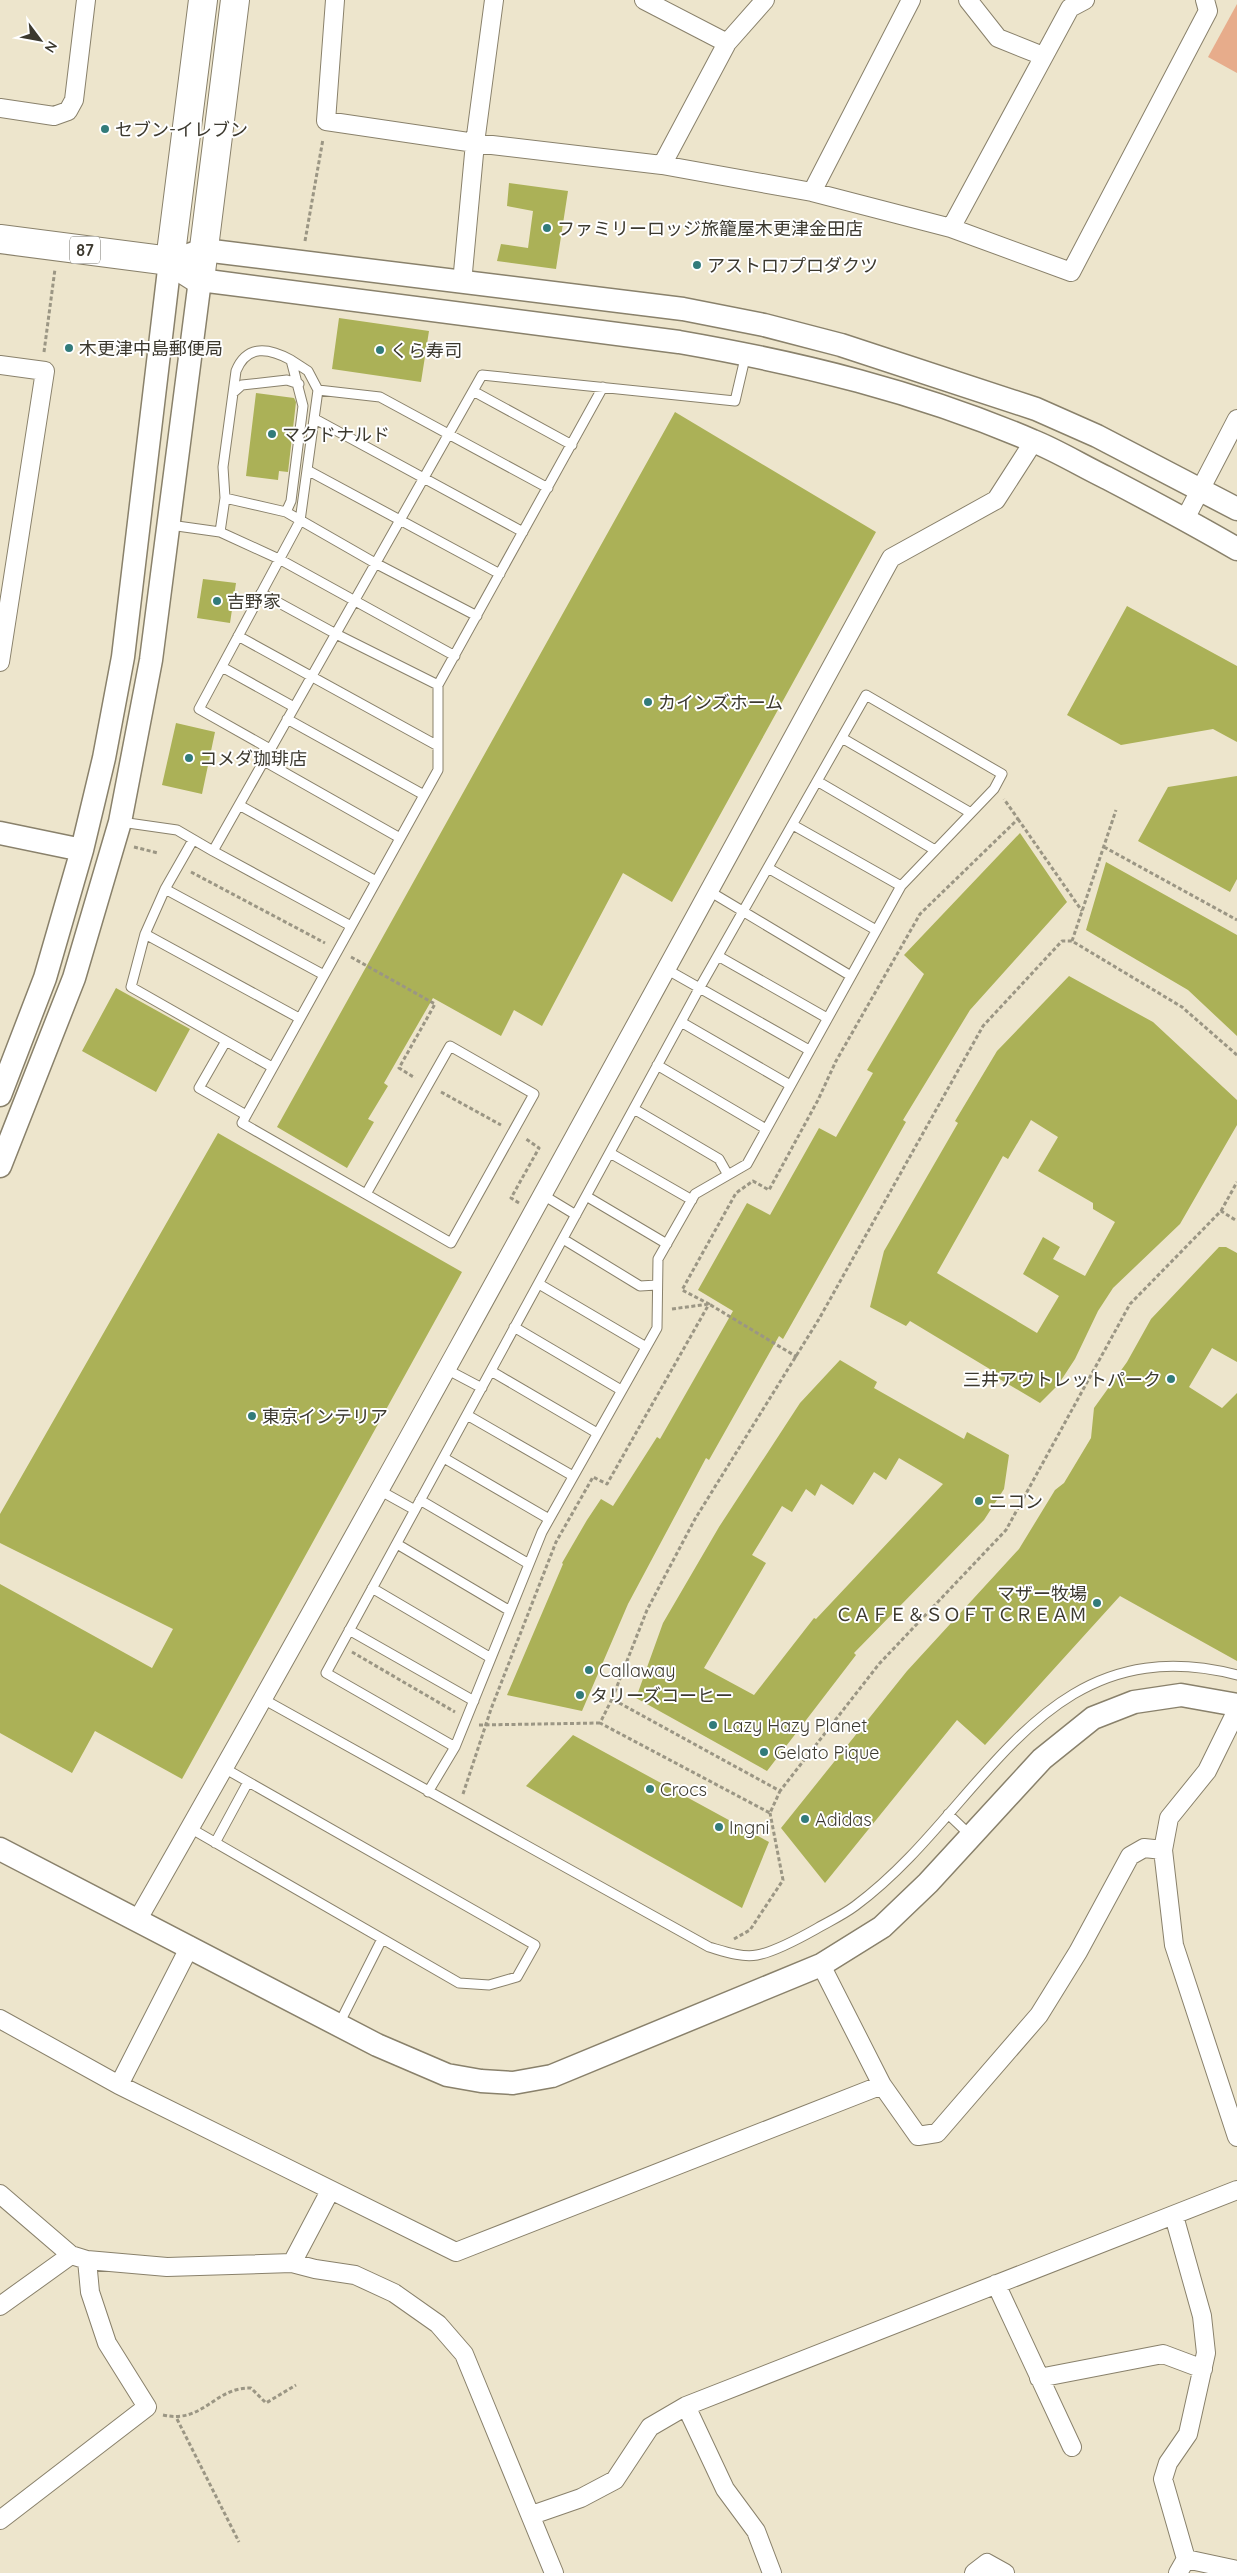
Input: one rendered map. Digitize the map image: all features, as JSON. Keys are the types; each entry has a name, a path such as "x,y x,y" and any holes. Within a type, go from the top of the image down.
{"main road":[{"path":"170,261 202,0"},
{"path":"200,280 235,0"},
{"name":"87","path":"0,239 170,261 200,280"}],"street":[{"path":"0,108 54,116 68,111 74,100 86,0"},
{"path":"335,0 326,121 475,143 662,165 812,192 951,228 1071,272 1208,11 1205,0"},
{"path":"462,283 475,143 494,0"},
{"path":"644,0 727,43"},
{"path":"662,165 727,43 765,0"},
{"path":"812,192 911,0"},
{"path":"968,0 998,38 1043,56"},
{"path":"951,228 1070,8 1085,0"},
{"path":"0,1095 45,978 82,850 104,758 123,657 170,261 204,250 683,310 764,325 842,345 1036,409 1097,436 1237,509"},
{"path":"0,1166 74,978 120,822 149,669 170,525 200,280 669,341 746,354 849,377 967,414 1034,441 1185,519 1237,549"},
{"path":"0,365 45,371 0,662"},
{"path":"1185,519 1237,419"},
{"path":"138,1919 263,1699 543,1195 891,558 996,500 1034,441"},
{"path":"0,833 82,850"},
{"path":"0,1849 190,1946 377,2045 447,2075 481,2081 513,2082 552,2076 821,1965 882,1928 928,1883 1042,1759 1093,1718 1134,1702 1181,1695 1237,1705"},
{"path":"1237,1710 1207,1771 1169,1818 1163,1850 1174,1946 1237,2137"},
{"path":"821,1965 882,2084 918,2136 937,2133 1040,2015 1078,1952 1130,1856 1144,1848 1163,1850"},
{"path":"119,2084 190,1946"},
{"path":"0,2019 119,2084 330,2191 456,2252 882,2084"},
{"path":"532,2515 581,2498 615,2480 650,2428 686,2406 1237,2190"},
{"path":"292,2263 330,2191"},
{"path":"0,2194 79,2258 107,2343 147,2408 0,2520"},
{"path":"1174,2216 1202,2316 1206,2353 1188,2434 1168,2463 1164,2479 1182,2566 1237,2570"},
{"path":"0,2306 79,2258 168,2267 292,2263 315,2269 355,2275 394,2293 438,2324 464,2354 532,2515 554,2573"},
{"path":"996,2284 1072,2447"},
{"path":"1039,2378 1163,2354 1203,2369"},
{"path":"686,2406 725,2489 756,2531 772,2573"},
{"path":"974,2573 987,2562 1005,2573"}],"lane":[{"path":"220,532 225,498 223,467 236,371 241,359 250,352 277,352 308,371 318,390 309,471 300,521 199,709 270,749"},
{"path":"213,851 482,375 735,401 746,354"},
{"path":"286,512 291,500 303,406 292,360"},
{"path":"233,393 242,385 287,380 298,384"},
{"path":"366,1194 450,1046 534,1094 451,1243 242,1123 438,770 438,685 603,387"},
{"path":"318,390 380,397 548,488"},
{"path":"473,391 572,445"},
{"path":"315,419 523,532"},
{"path":"309,471 500,574"},
{"path":"225,498 286,512 376,563 477,616"},
{"path":"170,525 220,532 279,559 455,656"},
{"path":"261,593 336,634 438,685"},
{"path":"238,636 438,746"},
{"path":"222,667 294,707"},
{"path":"428,1792 455,1747 549,1519 657,1328 658,1259 694,1194 747,1164 901,886 994,789 1002,774 866,695 700,987 326,1673 455,1747"},
{"path":"287,719 424,795"},
{"path":"842,738 971,813"},
{"path":"264,761 400,838"},
{"path":"817,781 935,850"},
{"path":"239,805 376,881"},
{"path":"120,822 177,830 351,926"},
{"path":"793,825 901,886"},
{"path":"193,840 165,889 144,934 131,987 272,1067"},
{"path":"768,868 876,930"},
{"path":"165,889 324,975"},
{"path":"709,891 850,976"},
{"path":"144,934 299,1018"},
{"path":"718,956 827,1018"},
{"path":"666,969 809,1050"},
{"path":"681,1022 790,1085"},
{"path":"226,1041 199,1088 246,1115"},
{"path":"657,1066 766,1129"},
{"path":"634,1109 719,1159 728,1175"},
{"path":"610,1153 692,1200"},
{"path":"543,1195 576,1215"},
{"path":"586,1196 667,1244"},
{"path":"562,1239 640,1286 657,1285"},
{"path":"538,1284 646,1347"},
{"path":"514,1327 621,1390"},
{"path":"446,1369 482,1388"},
{"path":"491,1371 597,1433"},
{"path":"467,1415 573,1476"},
{"path":"444,1458 549,1519"},
{"path":"379,1490 415,1510"},
{"path":"420,1500 529,1564"},
{"path":"396,1544 510,1611"},
{"path":"372,1588 492,1658"},
{"path":"349,1630 474,1701"},
{"path":"263,1699 709,1947 730,1953 757,1955 800,1938 854,1907 898,1867 1031,1723 1068,1695 1122,1673 1166,1665 1212,1668 1237,1675"},
{"path":"190,1828 459,1983 489,1985 517,1977 535,1945 224,1768"},
{"path":"215,1842 248,1782"},
{"path":"948,1814 971,1836"},
{"path":"339,2024 382,1939"}],"path":[{"path":"302,262 326,121"},
{"path":"42,370 58,247"},
{"path":"1002,796 1082,912"},
{"path":"1072,940 1116,810"},
{"path":"797,1357 682,1290 736,1193 753,1181 769,1190 818,1100 836,1061 920,914 1018,819"},
{"path":"131,846 158,853"},
{"path":"1104,846 1237,920"},
{"path":"191,872 325,943"},
{"path":"600,1723 647,1610 695,1519 797,1357 983,1026 1062,941 1072,940 1182,1007 1237,1055"},
{"path":"350,957 435,1004 399,1068 417,1079"},
{"path":"438,1090 501,1125"},
{"path":"519,1203 511,1198 540,1148 525,1139"},
{"path":"734,1939 750,1930 783,1880 770,1813 780,1791 879,1664 1006,1530 1130,1304 1221,1211 1237,1182"},
{"path":"1221,1211 1237,1221"},
{"path":"664,1310 709,1304"},
{"path":"463,1794 486,1724 556,1542 593,1477 607,1484 709,1304"},
{"path":"341,1645 459,1714"},
{"path":"612,1698 780,1791"},
{"path":"476,1725 600,1723 770,1813"},
{"path":"147,2408 160,2415 177,2418 189,2416 237,2388 251,2388 266,2403 296,2385"},
{"path":"177,2418 240,2542"}],"shaded area":[{"path":"1237,4 1237,73 1208,57"}],"building":[{"name":"ファミリーロッジ旅籠屋木更津金田店","path":"509,183 568,191 556,269 497,261 501,244 528,248 533,211 507,206"},
{"name":"くら寿司","path":"339,318 429,331 421,382 332,369"},
{"name":"マクドナルド","path":"256,393 294,398 296,402 288,472 279,471 278,480 246,476"},
{"name":"カインズホーム","path":"675,412 876,532 672,902 623,873 542,1026 514,1010 501,1036 433,998 384,1083 388,1086 368,1119 374,1122 347,1168 277,1127"},
{"name":"吉野家","path":"203,579 236,583 230,623 197,618"},
{"path":"1127,606 1237,666 1237,742 1213,729 1121,745 1067,715"},
{"name":"コメダ珈琲店","path":"176,723 215,732 202,794 162,785"},
{"path":"1237,776 1237,879 1230,892 1138,841 1168,787"},
{"path":"1020,833 1067,902 970,1010 903,1120 906,1122 783,1339 779,1336 709,1460 706,1458 628,1604 582,1711 507,1695 562,1563 587,1520 601,1499 613,1506 657,1437 660,1439 733,1311 698,1290 747,1203 770,1215 819,1128 836,1137 873,1073 867,1070 924,974 904,955"},
{"path":"1106,862 1237,935 1237,1036 1188,990 1086,930"},
{"path":"1069,976 1153,1022 1237,1100 1237,1125 1180,1224 1113,1288 1098,1311 1075,1359 1058,1385 1040,1403 996,1377 998,1374 910,1321 906,1326 870,1307 884,1251 958,1123 955,1121 997,1051","holes":["1031,1120 1058,1137 1038,1171 1093,1203 1093,1209 1115,1222 1085,1276 1053,1259 1060,1247 1043,1237 1023,1274 1059,1296 1037,1333 937,1273 1003,1156 1008,1159"]},
{"path":"116,988 190,1029 156,1092 82,1051"},
{"path":"218,1133 462,1272 182,1779 95,1731 72,1773 0,1733 0,1584 152,1668 173,1629 0,1543 0,1514"},
{"path":"1219,1247 1226,1247 1237,1253 1237,1362 1212,1348 1189,1387 1222,1408 1237,1393 1237,1661 1120,1596 985,1745 957,1720 825,1883 781,1828 907,1671 1019,1549 1055,1490 1064,1483 1091,1438 1094,1408 1127,1362 1151,1319"},
{"path":"840,1360 877,1382 874,1388 964,1439 967,1432 1009,1455 1004,1489 984,1520 854,1653 856,1655 767,1771 636,1698 663,1623 719,1527 800,1403","holes":["899,1458 943,1484 816,1619 814,1618 754,1695 704,1668 766,1563 752,1555 782,1506 792,1512 806,1489 815,1496 821,1484 853,1505 874,1472 886,1480"]},
{"path":"573,1735 769,1842 742,1908 526,1786"}],"place":[{"name":"セブン-イレブン","path":"105,129"},
{"name":"ファミリーロッジ旅籠屋木更津金田店","path":"547,228"},
{"name":"アストロﾌプロダクツ","path":"697,265"},
{"name":"木更津中島郵便局","path":"69,348"},
{"name":"くら寿司","path":"380,350"},
{"name":"マクドナルド","path":"272,434"},
{"name":"吉野家","path":"217,601"},
{"name":"カインズホーム","path":"648,702"},
{"name":"コメダ珈琲店","path":"189,758"},
{"name":"三井アウトレットパーク","path":"1171,1379"},
{"name":"東京インテリア","path":"252,1416"},
{"name":"ニコン","path":"979,1501"},
{"name":"マザー牧場 ＣＡＦＥ＆ＳＯＦＴＣＲＥＡＭ","path":"1097,1603"},
{"name":"Callaway","path":"589,1670"},
{"name":"タリーズコーヒー","path":"580,1695"},
{"name":"Lazy Hazy Planet","path":"713,1725"},
{"name":"Gelato Pique","path":"764,1752"},
{"name":"Crocs","path":"650,1789"},
{"name":"Adidas","path":"805,1819"},
{"name":"Ingni","path":"719,1827"}]}
